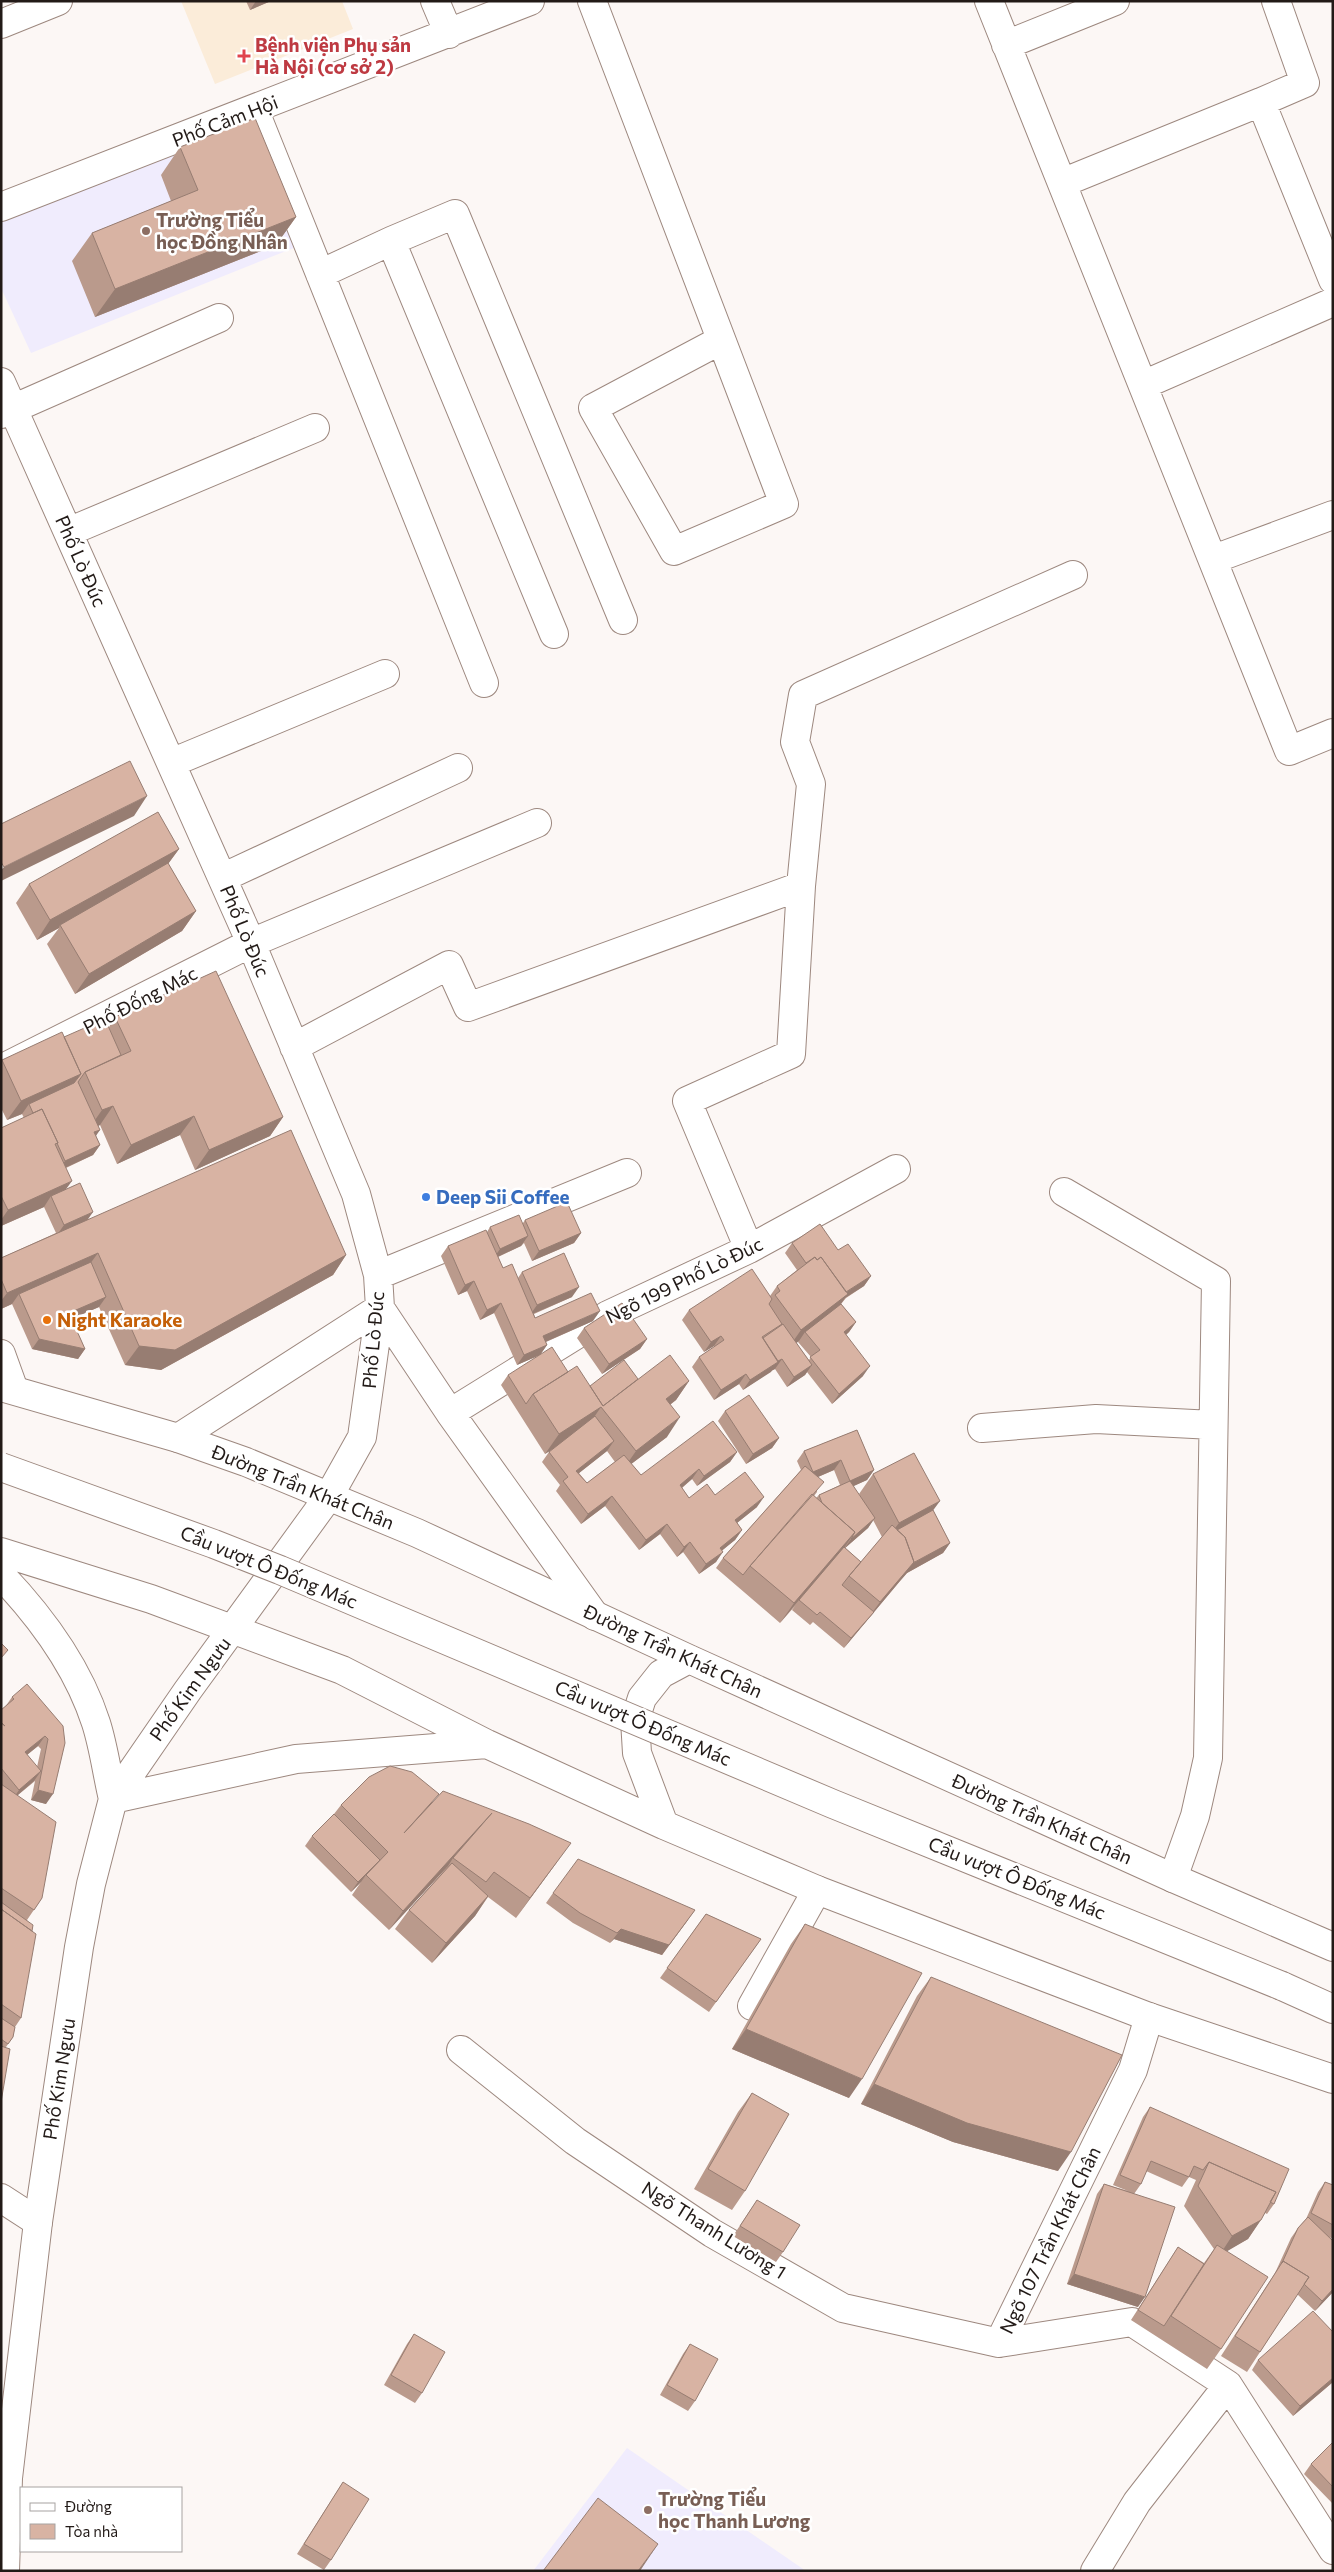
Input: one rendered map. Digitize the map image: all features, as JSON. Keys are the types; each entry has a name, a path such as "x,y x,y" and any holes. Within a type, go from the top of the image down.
{"main road":[{"path":"1,24 58,1"},
{"path":"435,1 449,34"},
{"name":"Phố Cảm Hội","path":"1,207 530,1"},
{"path":"592,1 722,340 784,504 674,551 593,408 722,340"},
{"path":"989,1 1214,559 1289,751 1333,733"},
{"path":"1006,45 1115,1"},
{"path":"1062,183 1305,83 1276,1"},
{"path":"1261,102 1333,280"},
{"path":"254,110 484,683"},
{"path":"320,274 455,214 624,620"},
{"path":"391,241 554,634"},
{"path":"1143,385 1333,302"},
{"path":"7,412 220,318"},
{"name":"Phố Lò Đúc","path":"1,382 7,412 68,532 252,943 356,1194 378,1275 380,1308 362,1438 329,1496 234,1629"},
{"path":"68,532 315,428"},
{"path":"1214,559 1333,515"},
{"path":"749,1249 687,1101 791,1054 800,886 811,784 795,742 803,695 1073,575"},
{"path":"171,763 385,674"},
{"path":"222,878 458,768"},
{"name":"Phố Đống Mác","path":"1,1069 252,943 537,823"},
{"path":"294,1047 448,965 468,1007 800,886"},
{"name":"Ngõ 199 Phố Lò Đúc","path":"450,1413 608,1315 749,1249 896,1169"},
{"path":"378,1275 627,1173"},
{"path":"1064,1192 1216,1280 1208,1758 1195,1816 1173,1878"},
{"path":"178,1438 380,1308 450,1413 595,1616"},
{"path":"1,1354 8,1389"},
{"name":"Đường Trần Khát Chân","path":"8,1389 178,1438 246,1462 329,1496 416,1533 1173,1878 1333,1946"},
{"path":"982,1428 1096,1419 1214,1425"},
{"name":"Cầu vượt Ô Đống Mác","path":"1,1467 160,1524 280,1570 833,1804 1282,1986 1333,2009"},
{"path":"1,1552 151,1599 342,1670 487,1744 664,1826 817,1890 1149,2017 1333,2079"},
{"path":"1,1575 34,1610 72,1668 96,1723 113,1798 296,1759 487,1744"},
{"name":"Phố Kim Ngưu","path":"6,2571 8,2478 38,2222 79,1947 91,1884 113,1798 188,1690 234,1629"},
{"path":"664,1826 637,1753 635,1720 642,1698 661,1674 689,1659"},
{"path":"752,2006 817,1890"},
{"name":"Cầu vượt Ô Đống Mác","path":"1282,1986 1333,1997"},
{"name":"Ngõ 107 Trần Khát Chân","path":"999,2343 1133,2070 1149,2017"},
{"name":"Ngõ Thanh Lương 1","path":"462,2050 583,2146 712,2233 843,2308 999,2343"},
{"path":"1,2198 38,2222"},
{"name":"Ngõ 107 Trần Khát Chân","path":"999,2343 1132,2322 1228,2385"},
{"path":"1095,2571 1137,2502 1228,2385 1333,2550"}],"shaded area":[{"name":"Bệnh viện Phụ sản Hà Nội (cơ sở 2)","path":"181,1 342,1 353,29 215,84"},
{"name":"Trường Tiểu học Đồng Nhân","path":"248,121 296,247 31,353 1,288 1,216"},
{"name":"Trường Tiểu học Thanh Lương","path":"627,2448 806,2571 533,2571"}],"building":[{"path":"255,118 296,217 115,289 92,233 198,190 180,147"},
{"path":"130,761 147,796 4,867 1,862 1,824"},
{"path":"158,812 179,849 50,920 29,884"},
{"path":"168,863 196,911 89,974 60,925"},
{"path":"216,971 283,1117 209,1150 194,1116 131,1145 113,1106 102,1110 85,1072 131,1051 115,1017"},
{"path":"105,1019 121,1055 85,1072 78,1082 100,1130 94,1132 100,1145 65,1161 42,1109 33,1113 29,1104 74,1083 81,1074 64,1037"},
{"path":"62,1032 81,1074 21,1101 2,1060"},
{"path":"42,1109 58,1143 55,1144 72,1181 8,1210 1,1196 1,1128"},
{"path":"291,1130 346,1255 175,1350 139,1346 98,1253 7,1293 1,1279 1,1258"},
{"path":"80,1183 93,1212 64,1225 51,1196"},
{"path":"567,1202 581,1233 539,1251 525,1220"},
{"path":"519,1215 528,1236 500,1249 490,1227"},
{"path":"820,1224 838,1250 848,1244 871,1276 846,1292 821,1257 817,1260 815,1257 806,1263 792,1243"},
{"path":"486,1230 503,1268 512,1264 535,1318 591,1293 600,1311 543,1336 547,1345 524,1355 501,1303 487,1310 474,1281 465,1285 448,1246"},
{"path":"564,1253 579,1287 537,1305 522,1272"},
{"path":"815,1257 817,1260 821,1257 848,1294 801,1330 775,1295 780,1291 777,1286"},
{"path":"91,1262 106,1297 69,1313 85,1349 39,1339 19,1294"},
{"path":"752,1269 772,1299 769,1304 782,1324 762,1337 778,1362 750,1380 746,1374 721,1390 699,1357 724,1340 721,1336 711,1342 689,1310"},
{"path":"622,1303 647,1339 609,1364 584,1328"},
{"path":"841,1304 856,1322 844,1332 870,1366 839,1394 810,1357 820,1350 805,1332"},
{"path":"783,1324 812,1365 794,1377 782,1359 778,1361 763,1338"},
{"path":"552,1347 568,1372 533,1394 526,1404 508,1375"},
{"path":"670,1355 689,1381 666,1399 680,1417 636,1451 601,1407 559,1434 533,1394 577,1366 603,1406"},
{"path":"624,1360 638,1379 603,1406 590,1386"},
{"path":"749,1395 779,1438 753,1454 725,1411"},
{"path":"595,1416 614,1441 576,1471 587,1483 624,1455 641,1475 713,1421 737,1452 704,1476 699,1469 680,1485 689,1498 707,1484 715,1495 745,1472 764,1497 735,1520 742,1530 720,1548 723,1552 706,1564 690,1542 684,1547 667,1524 646,1540 612,1496 588,1514 563,1481 568,1477 549,1452"},
{"path":"857,1430 874,1470 850,1481 841,1460 813,1472 804,1451"},
{"path":"914,1453 940,1501 899,1523 873,1474"},
{"path":"805,1466 824,1482 743,1575 723,1558"},
{"path":"850,1481 875,1518 851,1539 855,1532 822,1503 819,1495"},
{"path":"812,1494 855,1532 794,1603 750,1566"},
{"path":"933,1510 950,1543 913,1563 905,1537 897,1530"},
{"path":"892,1525 905,1537 914,1562 880,1602 849,1576"},
{"path":"844,1547 861,1562 842,1585 874,1612 851,1638 820,1612 817,1615 799,1600"},
{"path":"1,1643 8,1650 1,1658"},
{"path":"27,1684 63,1726 65,1743 53,1794 38,1790 48,1739 45,1736 25,1752 41,1771 19,1790 1,1768 1,1723 5,1726 1,1722 1,1710"},
{"path":"390,1766 412,1772 439,1794 404,1833 443,1791 529,1824 571,1843 530,1898 494,1872 486,1882 453,1858 492,1813 403,1911 366,1875 388,1852 341,1805 369,1777"},
{"path":"1,1784 56,1822 42,1898 34,1910 1,1888"},
{"path":"334,1814 380,1860 358,1882 312,1836"},
{"path":"578,1859 695,1910 669,1945 621,1929 617,1933 580,1913 553,1893"},
{"path":"452,1863 488,1896 446,1943 409,1910"},
{"path":"1,1902 33,1925 32,1931 1,1909"},
{"path":"1,1909 36,1934 21,2018 1,2004"},
{"path":"706,1914 761,1939 716,2002 667,1968"},
{"path":"805,1924 922,1973 862,2079 746,2029"},
{"path":"931,1977 1122,2055 1071,2152 967,2123 874,2084"},
{"path":"1,2018 15,2027 13,2037 8,2044 1,2039"},
{"path":"1,2046 10,2049 1,2102"},
{"path":"752,2093 789,2114 745,2191 708,2169"},
{"path":"1150,2107 1289,2169 1274,2204 1270,2202 1276,2192 1209,2162 1203,2170 1194,2166 1189,2177 1151,2161 1141,2184 1120,2175"},
{"path":"1209,2162 1276,2192 1261,2220 1232,2236 1198,2186"},
{"path":"1325,2182 1333,2185 1333,2225 1311,2213"},
{"path":"1104,2184 1175,2207 1145,2297 1074,2274"},
{"path":"757,2200 800,2225 783,2252 740,2226"},
{"path":"1308,2217 1333,2241 1333,2289 1322,2301 1304,2284 1309,2277 1283,2261 1282,2263 1298,2228"},
{"path":"1217,2245 1268,2277 1221,2349 1171,2316"},
{"path":"1178,2247 1204,2264 1164,2326 1138,2310"},
{"path":"1283,2261 1309,2277 1260,2352 1235,2336"},
{"path":"1313,2311 1333,2332 1333,2378 1300,2406 1258,2360"},
{"path":"414,2334 445,2352 422,2393 391,2375"},
{"path":"690,2344 718,2359 695,2401 667,2385"},
{"path":"1333,2442 1333,2487 1311,2464"},
{"path":"343,2482 369,2499 331,2560 304,2544"},
{"path":"598,2498 658,2544 638,2571 543,2571"}],"place":[{"name":"Bệnh viện Phụ sản Hà Nội (cơ sở 2)","path":"244,56"},
{"name":"Trường Tiểu học Đồng Nhân","path":"146,231"},
{"name":"Deep Sii Coffee","path":"426,1197"},
{"name":"Night Karaoke","path":"47,1320"},
{"name":"Trường Tiểu học Thanh Lương","path":"648,2510"}]}
